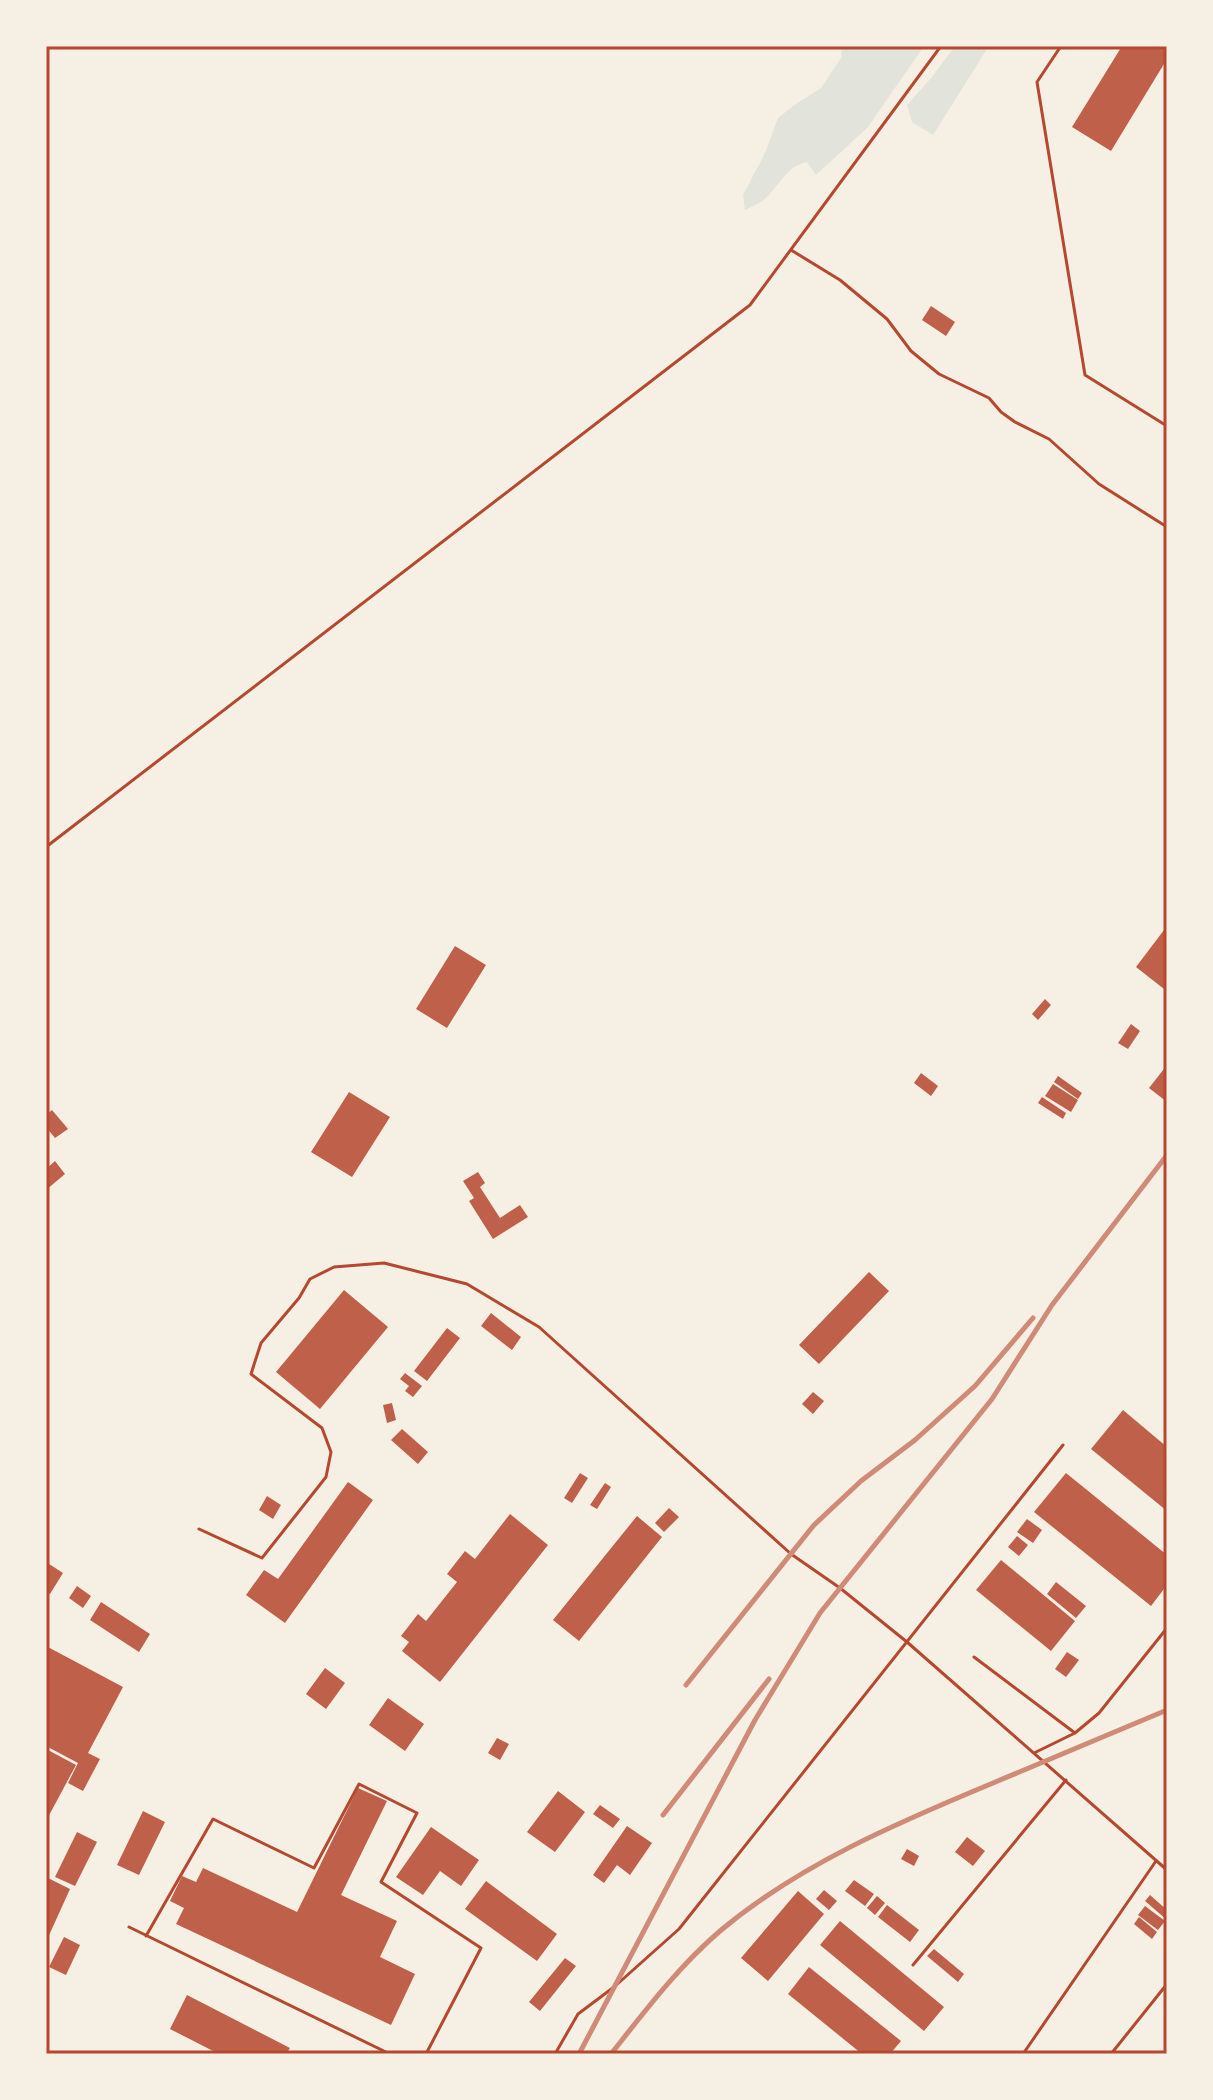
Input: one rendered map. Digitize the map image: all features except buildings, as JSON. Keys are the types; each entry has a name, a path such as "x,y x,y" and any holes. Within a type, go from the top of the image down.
{"lane":[{"path":"46,847 750,305 941,46"},
{"path":"1061,46 1037,82 1085,375 1167,426"},
{"path":"791,250 840,280 876,309 911,351 939,374 989,398 1015,422 1049,439 1099,484 1167,527"},
{"path":"199,1529 262,1558 326,1477 331,1452 322,1428 251,1374 261,1343 299,1298 310,1279 334,1267 384,1263 467,1284 539,1327 791,1554 840,1588 907,1642 1167,1870"},
{"path":"555,2054 578,2014 614,1987 679,1929 1063,1445"},
{"path":"1034,1753 1075,1733 1099,1713 1167,1628"},
{"path":"974,1657 1075,1733"},
{"path":"913,1965 1066,1780"},
{"path":"146,1936 213,1819 314,1868 359,1784 417,1813 381,1882 481,1948 426,2054"},
{"path":"1023,2054 1156,1861"},
{"path":"129,1927 390,2054"},
{"path":"1111,2054 1167,1984"}],"shaded area":[{"path":"842,46 924,46 868,127 816,175 807,162 801,164 790,171 766,198 745,210 743,195 765,153 778,118 821,88 841,58"},
{"path":"955,46 989,46 933,135 912,122 907,105"}],"railway":[{"path":"579,2054 755,1720 820,1613 992,1399 1052,1305 1167,1155"},
{"path":"686,1685 814,1525 861,1481 915,1440 975,1386 1033,1318"},
{"path":"663,1815 769,1679"},
{"path":"611,2054 690,1959 720,1931 783,1885 886,1830 1167,1710"}]}
